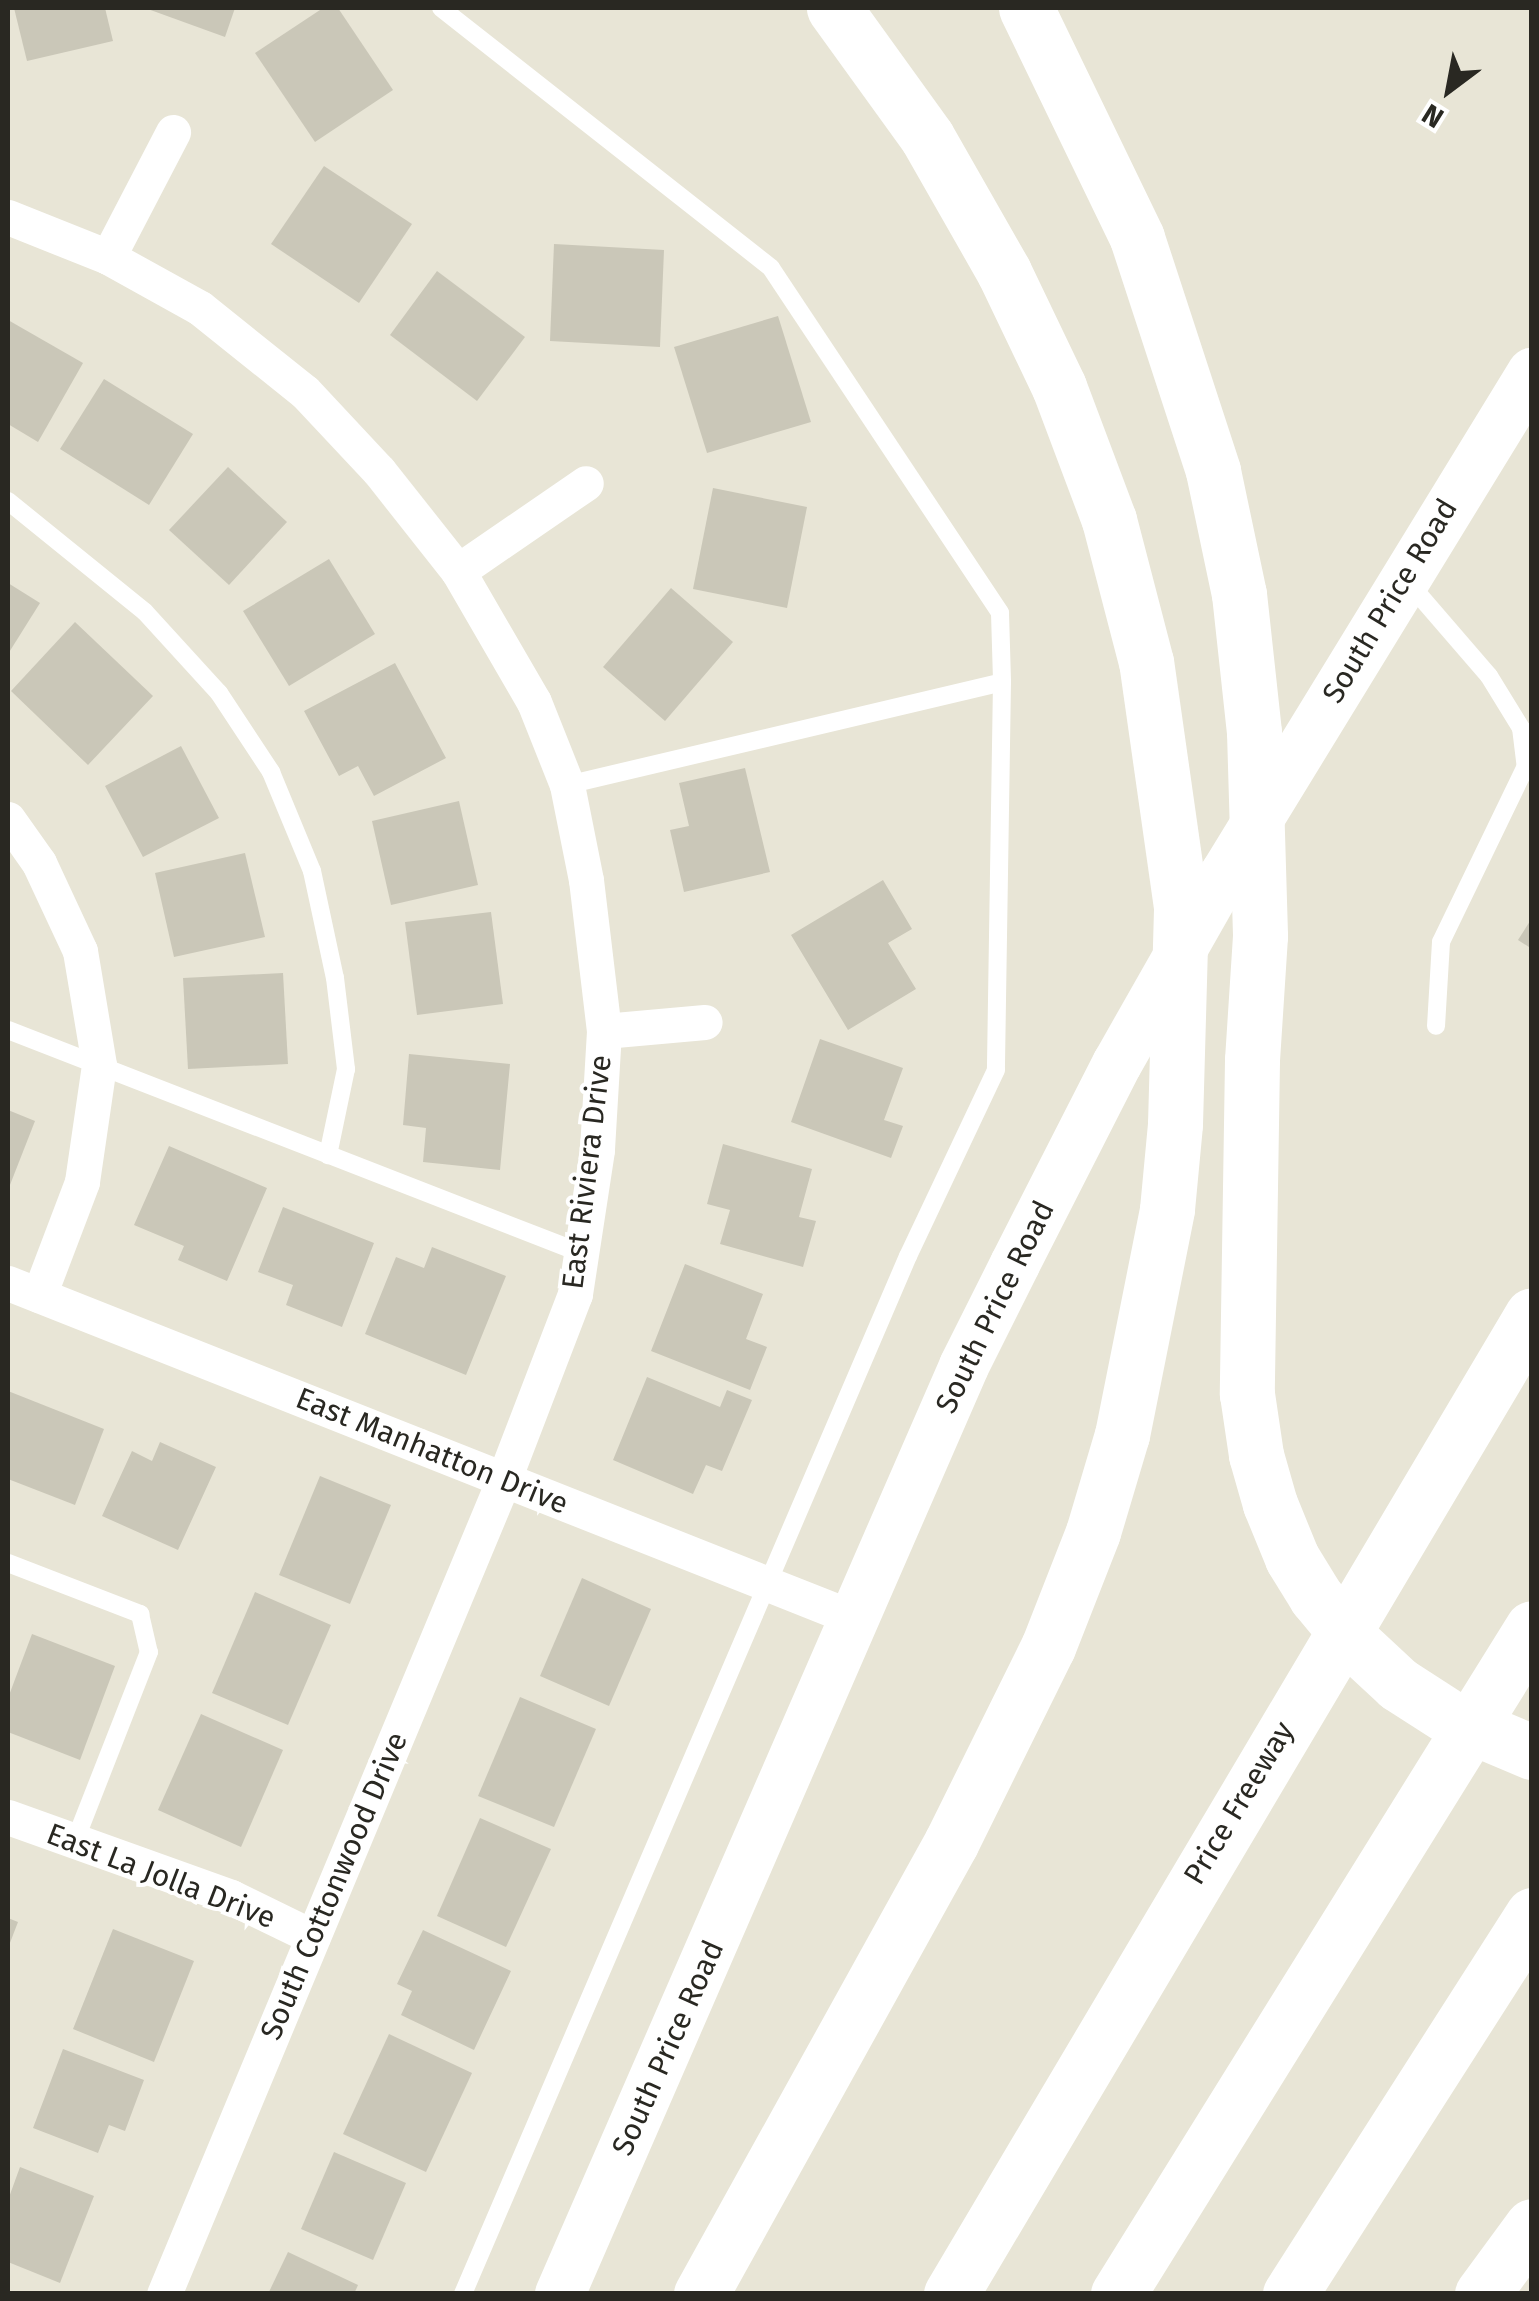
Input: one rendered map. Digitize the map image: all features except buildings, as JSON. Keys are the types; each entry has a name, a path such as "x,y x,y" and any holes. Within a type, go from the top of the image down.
{"highway":[{"path":"700,2294 950,1843 1048,1647 1093,1532 1122,1435 1168,1209 1175,1124 1180,907 1146,662 1110,520 1059,387 1004,272 928,137 834,8"},
{"path":"1026,8 1137,238 1213,471 1238,594 1254,732 1260,936 1252,1060 1247,1394 1256,1454 1270,1504 1292,1558 1316,1597 1355,1644 1398,1684 1450,1718 1532,1752"},
{"name":"Price Freeway","path":"951,2294 1245,1792 1532,1316"},
{"path":"1118,2294 1532,1628"},
{"path":"1290,2294 1528,1922"},
{"path":"1482,2294 1532,2226"}],"main road":[{"name":"South Price Road","path":"560,2294 964,1366 1015,1264 1117,1064 1320,715 1532,373"}],"street":[{"path":"108,257 173,132"},
{"name":"East Riviera Drive","path":"8,217 108,257 200,308 306,392 380,472 458,571 534,702 567,784 586,880 604,1032 596,1150 575,1294 504,1479"},
{"path":"458,571 586,482"},
{"path":"8,820 39,864 80,951 99,1065 82,1182 23,1289"},
{"name":"East Riviera Drive","path":"604,1032 705,1022"},
{"name":"East Manhatton Drive","path":"23,1289 856,1619"},
{"name":"South Cottonwood Drive","path":"164,2294 504,1479"},
{"name":"East La Jolla Drive","path":"8,1817 231,1898 314,1937"}],"lane":[{"path":"441,8 771,268 1000,613 1002,682 996,1070 908,1256 463,2294"},
{"path":"8,501 145,612 219,693 271,772 312,872 335,978 346,1069 328,1154"},
{"path":"1403,577 1489,676 1521,728 1526,766 1441,942 1436,1026"},
{"path":"567,784 1002,682"},
{"path":"8,1030 581,1253"},
{"path":"8,1563 140,1614 148,1652 74,1843"}]}
